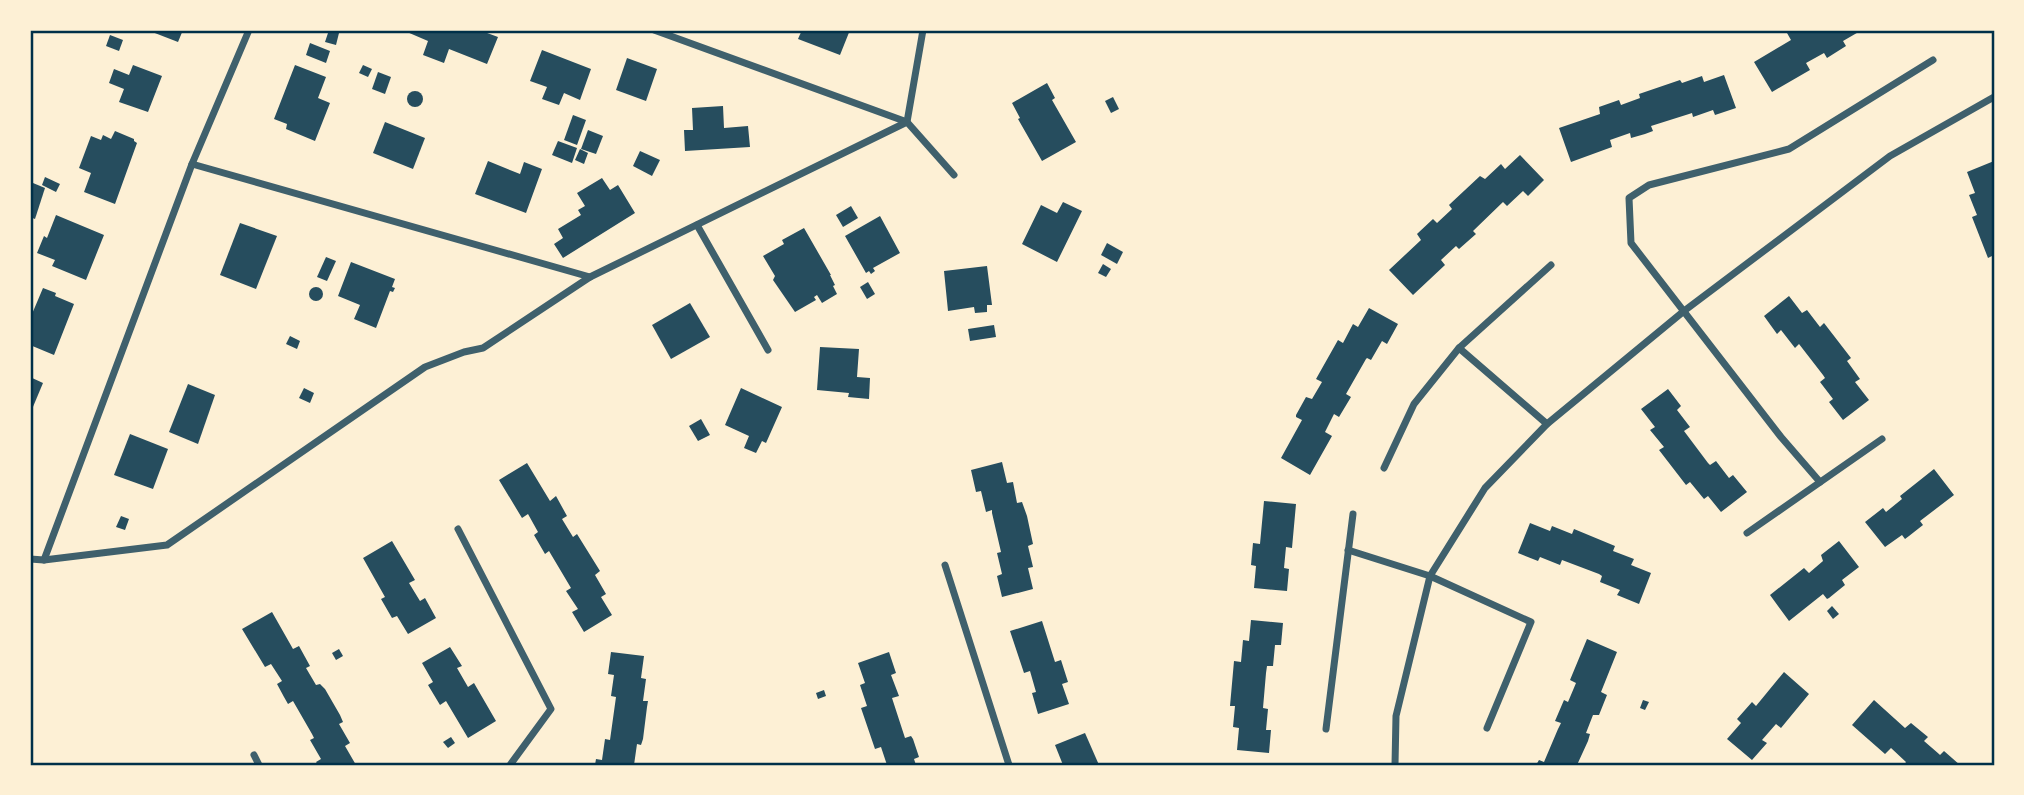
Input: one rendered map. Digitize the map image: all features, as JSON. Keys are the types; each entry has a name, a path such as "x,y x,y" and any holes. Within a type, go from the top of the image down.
{"street":[{"path":"44,560 192,164 249,30"},
{"path":"654,30 907,122 954,175"},
{"path":"907,122 923,30"},
{"path":"1820,482 1781,437 1630,243 1629,198 1648,185 1788,149 1933,60"},
{"path":"1395,765 1396,716 1430,576 1485,488 1547,424 1684,311 1890,156 1994,97"},
{"path":"30,559 44,560 167,545 425,367 464,352 483,348 590,277 907,122"},
{"path":"192,164 590,277"},
{"path":"697,225 768,350"},
{"path":"1384,468 1414,404 1459,348 1551,265"},
{"path":"1459,348 1547,424"},
{"path":"1747,533 1882,439"},
{"path":"1326,729 1353,514"},
{"path":"458,529 551,709 510,765"},
{"path":"1348,550 1430,576 1531,622 1487,728"},
{"path":"944,565 1009,765"},
{"path":"254,755 259,765"}],"building":[{"path":"147,30 183,30 178,42"},
{"path":"329,30 339,33 336,45 325,42"},
{"path":"479,30 498,37 487,64 449,49 444,63 423,55 428,41 407,32"},
{"path":"802,30 850,30 840,55 798,39"},
{"path":"1793,30 1862,30 1843,41 1846,46 1827,58 1824,53 1806,63 1810,70 1772,92 1754,62 1791,40 1787,33"},
{"path":"110,35 123,40 119,51 106,46"},
{"path":"310,43 330,51 326,63 306,55"},
{"path":"542,50 591,69 580,100 564,93 559,105 542,99 547,87 530,81"},
{"path":"627,58 657,69 646,101 616,90"},
{"path":"133,65 162,76 148,112 119,102 124,89 109,83 114,69 129,75"},
{"path":"295,65 326,77 318,98 330,103 315,141 286,129 287,124 274,119"},
{"path":"363,65 372,69 368,77 359,73"},
{"path":"378,72 391,77 385,94 372,89"},
{"path":"1724,75 1736,108 1715,115 1713,110 1693,117 1692,113 1651,126 1653,131 1631,138 1630,133 1610,140 1612,147 1571,162 1559,128 1600,114 1599,107 1619,100 1621,105 1640,98 1639,94 1680,80 1682,83 1702,76 1704,82"},
{"path":"1047,83 1055,98 1052,100 1076,142 1042,161 1012,103"},
{"path":"415,91 423,99 415,107 407,99"},
{"path":"1113,97 1119,109 1111,113 1105,101"},
{"path":"723,106 724,128 748,126 750,147 685,151 684,130 693,130 692,108"},
{"path":"573,115 586,120 577,145 564,140"},
{"path":"385,122 425,138 413,169 373,153"},
{"path":"588,130 603,136 596,154 581,149"},
{"path":"115,131 137,143 115,204 84,192 91,173 79,168 91,136 101,140 103,135 111,139"},
{"path":"558,141 577,148 572,163 552,155"},
{"path":"580,149 588,153 584,164 575,160"},
{"path":"640,151 660,160 652,176 633,166"},
{"path":"1520,155 1544,180 1528,196 1523,191 1507,206 1503,202 1473,231 1476,234 1459,249 1456,246 1441,260 1445,265 1413,295 1389,270 1421,240 1417,234 1433,219 1437,223 1452,209 1449,205 1480,176 1485,179 1501,164 1505,169"},
{"path":"488,161 520,174 524,162 542,169 526,213 475,194"},
{"path":"1994,161 1994,255 1988,258 1972,217 1977,215 1969,195 1975,193 1967,172"},
{"path":"45,177 60,184 56,192 42,185"},
{"path":"602,178 610,190 618,185 635,213 563,258 554,244 563,238 558,229 581,215 578,210 585,206 577,193"},
{"path":"33,183 45,188 35,219 30,217 30,191"},
{"path":"1063,202 1082,211 1057,262 1022,244 1041,205 1057,213"},
{"path":"851,206 858,218 843,227 836,215"},
{"path":"56,215 104,235 86,280 52,266 55,260 37,253 44,236 47,238"},
{"path":"880,216 900,253 873,268 875,271 871,274 869,271 866,273 845,236"},
{"path":"240,223 277,236 256,289 220,275"},
{"path":"804,228 831,275 837,294 822,303 817,295 814,297 816,300 795,312 773,280 775,276 763,256 784,244 782,240"},
{"path":"1107,243 1123,252 1117,264 1101,255"},
{"path":"326,257 336,261 327,281 317,277"},
{"path":"351,262 395,279 392,287 395,288 393,292 390,291 376,328 354,319 360,305 338,296"},
{"path":"1103,264 1111,269 1106,277 1098,273"},
{"path":"987,266 992,305 987,305 987,312 975,313 974,307 948,311 944,271"},
{"path":"868,282 875,294 867,299 860,287"},
{"path":"316,287 321,289 321,299 316,301 311,299 309,294 311,289"},
{"path":"43,288 74,304 54,355 30,345 30,313 32,314"},
{"path":"1789,296 1802,313 1807,310 1820,327 1824,323 1851,358 1847,361 1860,379 1855,382 1869,400 1843,420 1829,402 1833,399 1820,382 1825,378 1823,375 1799,344 1795,348 1781,330 1777,334 1764,316"},
{"path":"690,303 710,337 671,359 652,325"},
{"path":"1369,308 1398,324 1387,344 1382,341 1371,360 1366,359 1346,394 1351,397 1339,417 1334,414 1325,432 1332,436 1310,475 1281,458 1302,420 1296,415 1306,397 1312,399 1322,382 1316,379 1338,340 1343,343 1353,324 1358,327"},
{"path":"994,325 996,337 970,341 968,329"},
{"path":"290,336 300,341 297,349 286,344"},
{"path":"820,347 859,349 857,377 870,378 869,399 848,397 849,393 817,390"},
{"path":"30,377 43,383 30,414"},
{"path":"188,384 215,395 198,444 169,432"},
{"path":"304,388 314,393 310,403 299,398"},
{"path":"741,388 782,407 766,443 762,441 756,453 744,448 749,436 725,425"},
{"path":"1668,389 1681,406 1677,410 1690,427 1684,431 1708,463 1710,465 1716,461 1729,478 1733,475 1747,492 1721,512 1708,496 1704,499 1690,482 1686,485 1659,450 1664,447 1650,430 1655,427 1641,409"},
{"path":"701,419 710,435 698,441 689,426"},
{"path":"130,434 168,449 153,489 114,475"},
{"path":"1002,462 1007,483 1013,482 1017,503 1022,502 1027,516 1033,544 1028,546 1033,567 1028,568 1033,589 1002,597 997,576 1002,574 997,553 1001,552 992,510 986,512 981,491 976,492 971,470"},
{"path":"527,463 550,501 556,496 567,516 562,519 573,537 577,534 600,571 595,575 606,594 601,597 612,615 584,632 572,612 578,609 566,591 571,588 549,551 545,554 534,535 538,532 528,514 522,518 499,480"},
{"path":"1934,469 1954,495 1920,521 1923,525 1909,536 1905,539 1902,535 1885,547 1865,522 1883,508 1886,512 1902,499 1900,496"},
{"path":"1264,501 1296,504 1292,548 1286,547 1284,568 1289,569 1287,591 1254,588 1256,566 1251,565 1253,543 1260,544"},
{"path":"121,516 129,519 125,530 116,527"},
{"path":"1530,523 1550,531 1552,526 1572,534 1574,529 1615,546 1613,551 1634,559 1631,565 1651,573 1639,604 1617,595 1620,590 1600,582 1602,576 1599,574 1562,560 1560,565 1540,557 1538,561 1518,553"},
{"path":"392,541 415,580 409,583 420,601 425,598 436,618 408,634 397,616 392,618 381,599 385,597 363,558"},
{"path":"1839,541 1859,567 1842,580 1845,585 1829,598 1823,594 1789,621 1770,595 1804,568 1809,573 1823,561 1821,555"},
{"path":"1832,606 1839,614 1833,619 1827,611"},
{"path":"272,612 293,649 299,646 310,666 306,668 316,685 320,684 325,689 340,715 343,722 339,724 350,743 345,746 356,765 318,765 316,762 321,759 310,740 314,738 312,734 293,701 288,704 277,684 282,681 271,664 265,667 242,629"},
{"path":"1251,620 1283,623 1281,645 1275,645 1273,666 1267,666 1266,673 1263,708 1268,709 1266,730 1271,730 1269,753 1237,750 1239,728 1233,727 1235,706 1230,706 1234,661 1241,662 1243,640 1249,641"},
{"path":"1042,621 1055,662 1061,660 1068,682 1062,684 1069,704 1038,714 1030,671 1024,673 1010,631"},
{"path":"1587,639 1617,652 1601,692 1607,695 1599,715 1593,715 1586,733 1590,734 1588,741 1577,765 1536,765 1539,760 1544,762 1561,723 1555,721 1564,700 1568,702 1576,683 1570,680"},
{"path":"450,647 462,666 457,668 468,687 474,683 496,721 468,738 446,701 440,705 428,685 433,682 422,663"},
{"path":"339,649 343,656 336,660 332,653"},
{"path":"611,652 644,656 641,678 646,679 643,701 648,701 643,739 641,745 637,744 634,765 595,765 596,759 602,760 605,739 610,740 616,697 611,696 614,675 608,674"},
{"path":"889,652 896,673 891,675 899,696 892,698 905,738 911,736 913,739 919,757 914,759 916,765 887,765 881,747 875,749 861,708 867,706 860,685 865,683 858,663"},
{"path":"1784,672 1809,694 1781,728 1776,724 1762,740 1767,743 1752,760 1727,739 1741,723 1737,719 1752,702 1756,706"},
{"path":"824,690 826,696 818,699 816,693"},
{"path":"1643,700 1649,702 1645,710 1640,708"},
{"path":"1874,700 1905,728 1911,723 1928,737 1924,741 1940,755 1944,751 1960,765 1904,765 1906,762 1891,748 1885,754 1852,725"},
{"path":"1085,733 1099,765 1063,765 1055,745"},
{"path":"451,737 455,743 448,748 443,742"}]}
